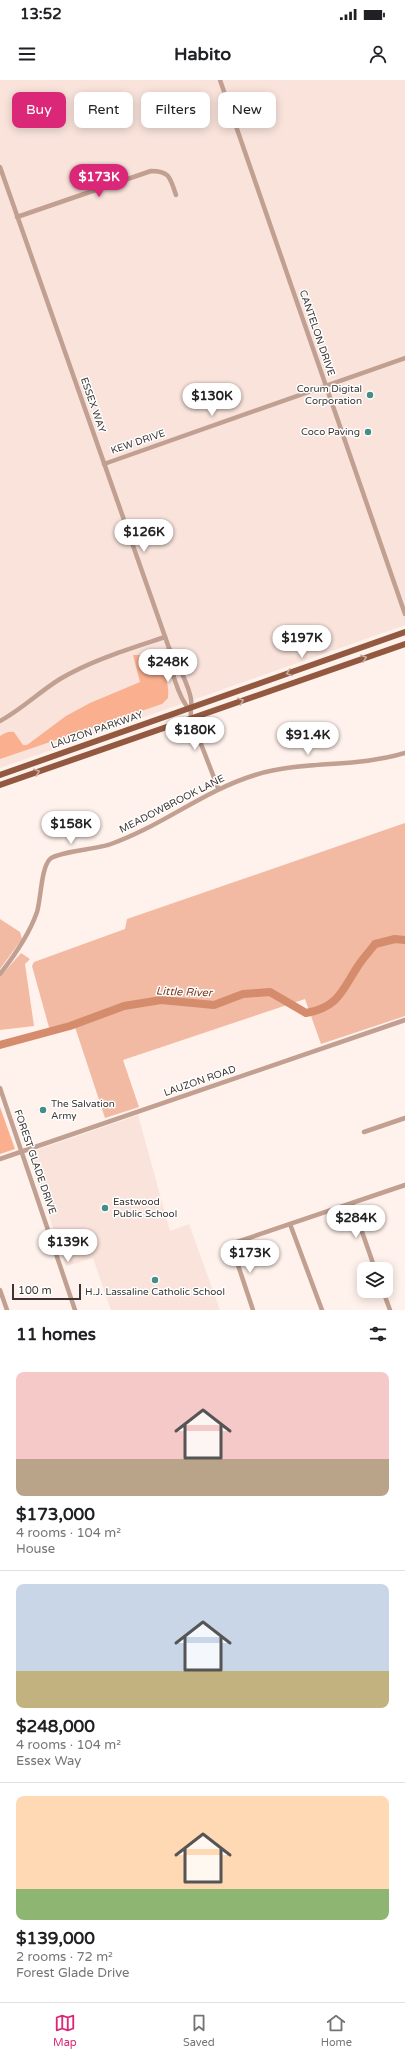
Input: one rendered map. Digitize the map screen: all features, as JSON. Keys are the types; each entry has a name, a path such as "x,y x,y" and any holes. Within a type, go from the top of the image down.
{"main road":[{"name":"LAUZON PARKWAY","path":"0,775 405,632"},
{"name":"LAUZON PARKWAY","path":"0,785 405,644"}],"street":[{"name":"CANTELON DRIVE","path":"220,80 405,614"},
{"name":"ESSEX WAY","path":"0,167 165,637 191,700 189,709 191,718 218,788"},
{"path":"17,217 151,171 162,171 169,176 176,195"},
{"name":"KEW DRIVE","path":"104,464 405,358"},
{"path":"0,721 42,690 84,667 114,654 165,637"},
{"name":"ESSEX WAY","path":"169,648 168,657 183,702 189,709"},
{"name":"MEADOWBROOK LANE","path":"0,974 15,955 28,933 37,911 45,866 50,859 58,855 104,847 134,835 218,788 276,770 323,763 361,762 405,753"},
{"name":"LAUZON ROAD","path":"0,1159 405,1020"},
{"name":"FOREST GLADE DRIVE","path":"0,1088 75,1310"},
{"path":"364,1132 405,1118"},
{"path":"253,1310 231,1244 405,1185"},
{"path":"352,1203 373,1262"},
{"path":"290,1224 322,1310"},
{"path":"0,1290 7,1310"},
{"path":"386,1298 390,1310"}],"shaded area":[{"path":"0,80 405,80 405,625 0,768"},
{"path":"133,655 152,655 162,670 168,686 168,698 162,704 0,759 0,736 3,734 14,732 23,745 27,745 66,716 90,703 140,682"},
{"path":"405,823 405,1016 321,1044 305,999 123,1060 139,1107 105,1118 74,1024 50,1031 32,966 34,962 125,929 127,919"},
{"path":"0,919 20,932 22,939 0,969"},
{"path":"21,953 30,959 25,964 34,1026 0,1030 0,977"},
{"path":"0,1107 15,1149 0,1154"},
{"name":"Eastwood Public School","path":"138,1115 170,1231 189,1224 220,1310 111,1310 93,1258 66,1266 28,1153"}],"waterway":[{"name":"Little River","path":"0,1045 70,1026 124,1006 161,1000 214,1005 243,994 270,992 306,1013 317,1010 333,1002 375,944 395,939 405,940"}],"place":[{"name":"Corum Digital Corporation","path":"370,395"},
{"name":"Coco Paving","path":"368,432"},
{"name":"The Salvation Army","path":"43,1110"},
{"name":"Eastwood Public School","path":"105,1208"},
{"name":"H.J. Lassaline Catholic School","path":"155,1280"}]}
